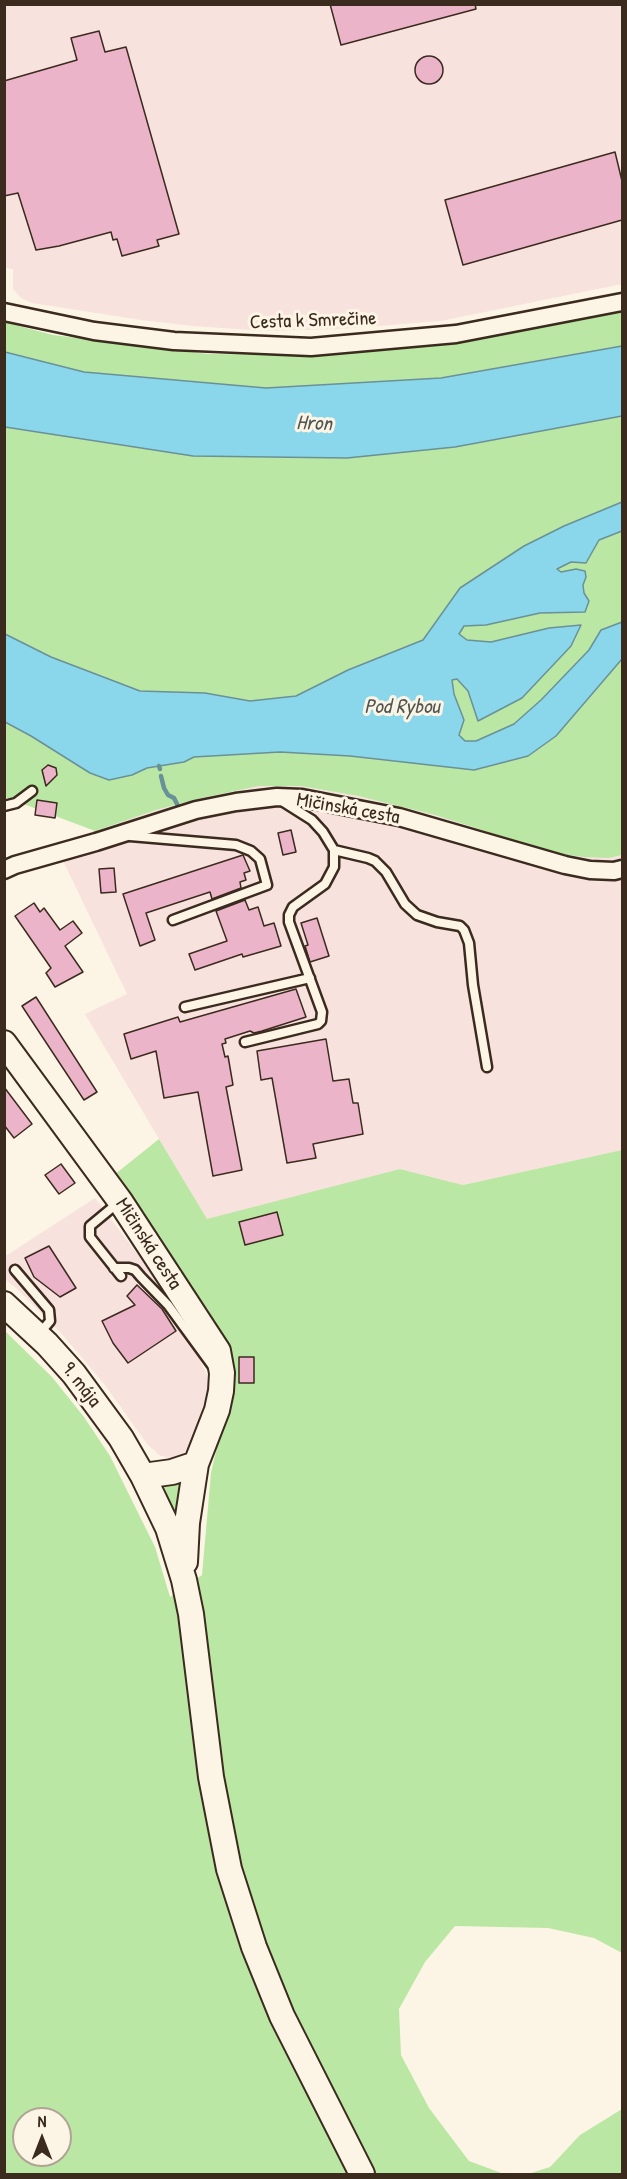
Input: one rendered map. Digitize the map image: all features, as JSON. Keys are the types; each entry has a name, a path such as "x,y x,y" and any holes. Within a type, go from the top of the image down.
{"main road":[{"name":"Mičinská cesta","path":"4,1043 68,1137 120,1201 218,1351 222,1372 218,1410 196,1464 187,1523 184,1580"},
{"name":"9. mája","path":"4,1304 39,1335 81,1383 121,1438 143,1476 168,1528 184,1580"},
{"path":"143,1476 172,1472 196,1464"},
{"path":"184,1580 196,1644 211,1777 229,1869 254,1947 282,2016 362,2175"}],"street":[{"name":"Cesta k Smrečine","path":"4,312 94,331 174,341 311,347 456,334 622,302"},
{"name":"Mičinská cesta","path":"4,870 196,810 277,797 302,798 399,817 573,867 614,871 622,869"}],"lane":[{"path":"4,806 16,803 32,791"},
{"path":"245,1042 318,1024 321,1021 322,1012 289,922 289,915 293,907 325,884 334,867 334,850 312,820 277,797"},
{"path":"120,835 236,845 251,851 260,859 267,885 173,920"},
{"path":"334,850 375,861 386,872 405,904 417,915 437,922 460,926 464,930 470,943 473,985 488,1067"},
{"path":"185,1007 310,978"},
{"path":"120,1201 90,1226 90,1237 121,1276"},
{"path":"114,1268 135,1270 168,1305 222,1381"},
{"path":"15,1270 49,1310 50,1321 39,1335"}],"shaded area":[{"path":"4,5 622,5 622,284 441,321 341,329 265,331 193,326 32,303 21,298 13,289 13,269 5,268"},
{"path":"259,786 301,786 358,796 494,832 609,858 622,855 622,1150 463,1185 400,1169 207,1220 85,1014 127,994 55,844 156,810"},
{"path":"95,1198 194,1329 201,1362 207,1375 208,1391 190,1445 182,1455 171,1459 159,1455 147,1444 105,1385 61,1333 5,1279 4,1257"}],"green space":[{"path":"622,311 622,346 441,378 266,388 84,372 5,352 4,322 53,335 209,354 312,355 461,342"},
{"path":"622,416 622,502 564,526 524,546 460,588 423,640 348,670 296,696 250,701 205,693 140,691 51,657 5,634 4,427 193,456 455,447"},
{"path":"622,531 622,622 601,630 589,650 541,700 514,724 476,741 464,741 459,734 464,720 454,694 452,680 457,679 468,691 581,625 549,628 491,642 467,640 458,634 464,626 486,625 540,613 585,612 589,601 584,594 576,569 561,572 556,569 571,562 586,562 599,540"},
{"path":"622,659 622,855 609,858 555,853 435,815 358,796 301,786 259,786 201,798 156,810 95,831 5,797 4,722 31,736 132,775 147,768 184,762 194,757 280,752 350,756 556,736"},
{"path":"159,1139 207,1219 400,1169 463,1185 622,1150 622,1953 594,1938 548,1928 455,1926 425,1962 399,2009 401,2055 429,2108 469,2161 504,2174 5,2174 4,1330 52,1377 84,1417 110,1456 155,1547 170,1597 202,1575 211,1473 231,1404 235,1379 231,1351 208,1310 114,1175"},
{"path":"182,1480 176,1509 174,1510 163,1485"},
{"path":"622,2109 622,2174 528,2174 550,2167 580,2135"}],"water":[{"name":"Hron","path":"622,346 622,416 455,447 347,458 193,456 5,427 5,352 84,372 266,388 441,378"},
{"name":"Pod Rybou","path":"622,502 622,531 599,540 586,563 571,562 557,569 561,572 576,569 585,571 584,593 589,601 585,612 540,613 486,625 464,626 459,634 467,640 491,642 549,628 581,625 571,646 522,698 478,721 468,691 457,679 452,680 454,694 464,720 459,735 465,741 476,741 514,724 541,700 589,650 601,630 622,622 622,659 556,736 528,756 474,770 350,756 280,752 194,757 184,762 147,768 132,775 109,780 90,773 5,722 5,634 51,657 140,691 205,693 250,701 296,696 348,670 423,640 460,588 524,546 564,526"}],"building":[{"path":"330,4 475,4 476,9 341,45"},
{"path":"99,31 105,52 126,47 179,234 157,240 159,246 122,256 117,239 113,240 111,232 36,250 18,193 4,196 4,81 77,60 71,38"},
{"path":"429,56 439,60 443,70 439,80 429,84 419,80 415,70 419,60"},
{"path":"615,152 622,181 622,220 463,265 445,200"},
{"path":"48,765 56,768 57,775 46,786 42,770"},
{"path":"37,800 57,803 55,818 35,815"},
{"path":"291,830 296,852 283,855 278,833"},
{"path":"243,855 250,871 244,873 246,880 240,882 241,888 212,899 210,892 146,913 155,940 140,946 123,894"},
{"path":"114,868 116,892 101,893 99,869"},
{"path":"245,900 249,910 258,907 264,926 274,923 281,946 243,957 242,954 195,970 189,954 227,941 216,911"},
{"path":"34,903 40,912 44,908 60,930 73,921 82,933 65,946 83,972 55,987 46,973 51,968 15,916"},
{"path":"317,918 329,956 310,962 305,946 308,945 301,923"},
{"path":"296,989 306,1017 262,1031 254,1033 250,1031 225,1039 226,1043 222,1044 225,1057 228,1056 233,1085 226,1087 242,1170 213,1176 198,1092 164,1098 156,1051 131,1059 124,1034 178,1017 180,1022"},
{"path":"36,997 97,1092 84,1100 22,1006"},
{"path":"326,1039 333,1081 349,1079 353,1103 358,1103 363,1134 313,1144 316,1158 287,1163 272,1078 261,1080 257,1051"},
{"path":"4,1087 32,1124 14,1138 4,1125"},
{"path":"61,1164 75,1183 59,1194 45,1175"},
{"path":"277,1212 283,1235 245,1245 239,1222"},
{"path":"49,1246 76,1288 60,1297 34,1277 25,1258"},
{"path":"137,1285 162,1309 176,1331 128,1363 113,1343 102,1321 135,1305 127,1296"},
{"path":"239,1357 254,1357 254,1383 239,1383"}],"waterway":[{"path":"161,776 164,788 178,806"}]}
